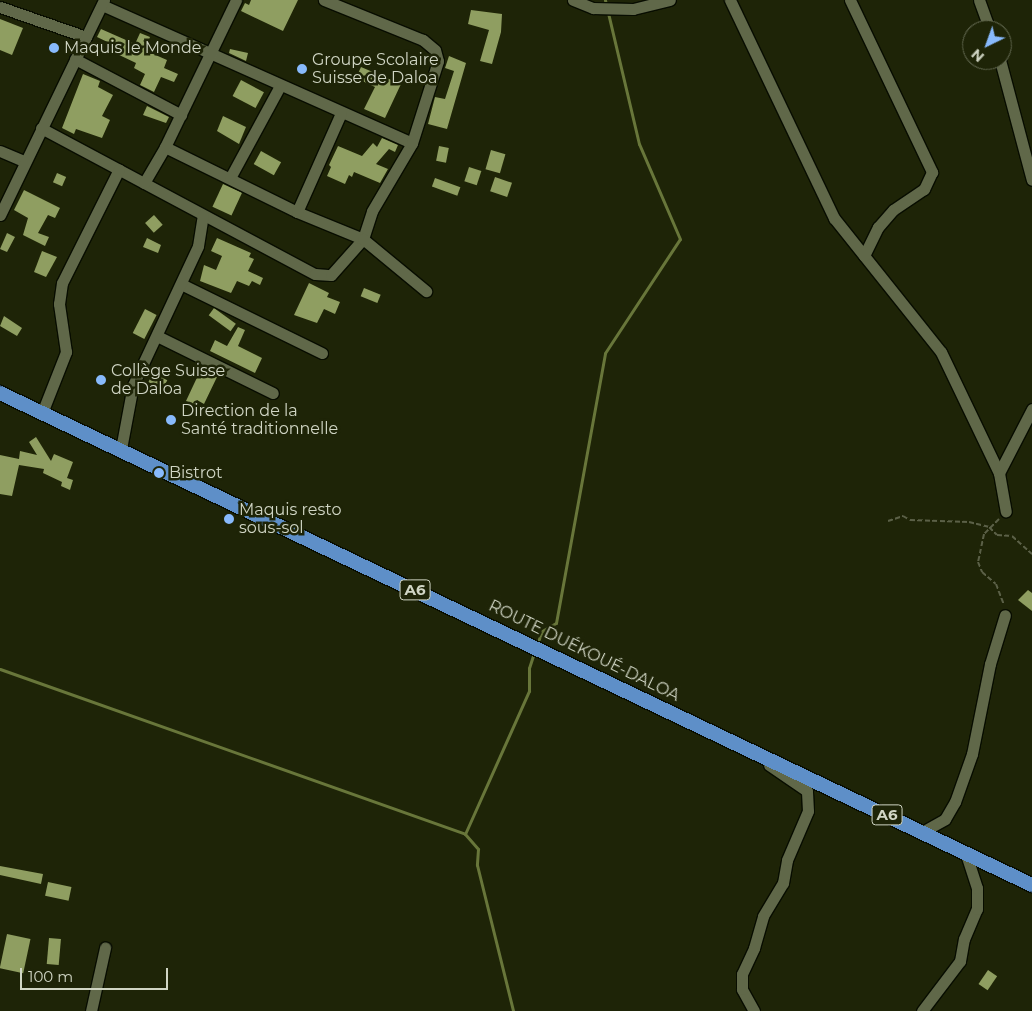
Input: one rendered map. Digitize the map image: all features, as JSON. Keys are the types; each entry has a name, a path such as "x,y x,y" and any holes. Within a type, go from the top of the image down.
{"highway":[{"name":"A6","path":"0,395 121,449"},
{"name":"ROUTE DUÉKOUÉ-DALOA","path":"121,449 1032,885"}],"street":[{"path":"144,183 165,147 236,0"},
{"path":"41,128 315,274 331,275 363,239 372,211 412,143 438,61 435,50 423,40 324,0"},
{"path":"573,0 593,8 633,9 670,0"},
{"path":"730,0 834,218 941,352 999,473 1006,511"},
{"path":"850,0 932,172 924,189 893,210 878,227 864,256"},
{"path":"979,0 986,20"},
{"path":"0,215 24,161 103,2 340,114 412,143"},
{"path":"0,7 86,37"},
{"path":"75,59 181,115"},
{"path":"1003,70 1032,180"},
{"path":"230,178 280,86"},
{"path":"296,212 340,114"},
{"path":"165,147 296,212 363,239 426,290"},
{"path":"0,151 24,161"},
{"path":"42,413 66,352 59,304 62,283 118,169"},
{"path":"121,449 134,385 198,246 203,216"},
{"path":"181,284 322,353"},
{"path":"157,336 274,394"},
{"path":"999,473 1032,409"},
{"path":"922,832 945,819 955,802 972,754 990,664 1005,615"},
{"path":"742,747 807,791 808,800 807,816 787,860 783,883 763,916 754,948 742,974 742,989 754,1011"},
{"path":"922,1011 960,961 964,939 977,909 977,888 965,852"},
{"path":"91,1011 105,948"}],"path":[{"path":"1005,615 996,584 982,572 978,562 984,534 1006,511"},
{"path":"888,521 903,516 910,520 961,522 989,527 997,536 1012,536 1032,554"}],"building":[{"path":"251,0 298,0 283,31 241,11 245,3 249,5"},
{"path":"471,10 502,14 501,32 492,64 480,61 489,30 468,24"},
{"path":"0,19 23,28 12,55 0,50"},
{"path":"101,29 135,44 140,33 150,37 144,50 167,60 164,68 178,74 174,82 161,77 154,92 140,85 145,74 134,68 136,63 115,53 118,47 97,37"},
{"path":"230,49 248,53 246,61 229,53"},
{"path":"449,56 466,63 447,129 428,124 435,97 445,99 454,71 445,68"},
{"path":"361,67 401,84 385,118 364,109 375,87 356,78"},
{"path":"83,74 100,81 98,87 113,95 102,116 110,120 102,138 76,129 74,134 62,128"},
{"path":"241,80 264,92 256,108 233,96"},
{"path":"147,106 169,117 166,123 143,115"},
{"path":"223,116 246,127 239,144 217,131"},
{"path":"382,138 398,145 395,152 389,149 376,164 388,169 380,183 354,172 352,177 349,175 345,184 327,176 331,167 329,165 338,146 362,156 373,143 377,147"},
{"path":"439,146 449,148 446,163 436,161"},
{"path":"491,150 505,154 500,173 485,169"},
{"path":"261,151 281,162 274,175 254,164"},
{"path":"469,167 481,171 477,185 464,181"},
{"path":"57,173 66,177 62,186 53,182"},
{"path":"495,177 512,183 507,197 490,191"},
{"path":"435,178 460,187 457,196 432,186"},
{"path":"223,184 242,193 231,216 212,207"},
{"path":"24,190 60,208 55,218 48,215 38,233 49,237 45,246 23,235 28,218 14,210"},
{"path":"154,215 163,225 154,233 145,223"},
{"path":"7,233 15,237 7,252 0,249"},
{"path":"147,238 161,245 158,253 143,247"},
{"path":"217,238 251,253 249,257 254,259 248,271 263,278 260,285 252,281 249,286 237,281 231,293 200,281 204,265 216,270 222,256 211,251"},
{"path":"42,251 57,257 46,277 34,272"},
{"path":"309,283 329,293 327,297 340,302 335,314 324,309 317,323 294,315"},
{"path":"364,288 381,295 377,303 361,296"},
{"path":"214,308 236,324 231,331 209,315"},
{"path":"145,309 157,315 144,339 133,333"},
{"path":"4,316 22,328 17,336 0,326"},
{"path":"238,327 245,330 238,346 262,358 255,373 210,351 215,340 227,346"},
{"path":"201,369 217,377 204,404 197,400 194,405 186,401"},
{"path":"153,373 167,380 163,389 148,382"},
{"path":"36,437 51,461 54,454 73,462 67,478 73,480 70,490 61,486 62,482 43,473 44,469 19,465 12,496 0,494 0,455 19,459 20,451 37,455 29,442"},
{"path":"1028,590 1032,593 1032,611 1018,600"},
{"path":"0,866 43,874 41,884 0,875"},
{"path":"48,882 71,887 69,901 45,896"},
{"path":"7,934 30,939 23,973 0,968"},
{"path":"49,938 61,939 59,965 47,964"},
{"path":"988,970 997,976 988,990 978,984"}],"waterway":[{"path":"537,644 542,631 556,623 605,353 680,239 639,144 605,0"},
{"path":"465,834 529,691 529,668 534,653"},
{"path":"0,669 465,834 478,849 477,865 513,1011"}],"place":[{"name":"Maquis le Monde","path":"54,48"},
{"name":"Groupe Scolaire Suisse de Daloa","path":"302,69"},
{"name":"Collège Suisse de Daloa","path":"101,380"},
{"name":"Direction de la Santé traditionnelle","path":"171,420"},
{"name":"Bistrot","path":"159,473"},
{"name":"Maquis resto sous-sol","path":"229,519"}]}
